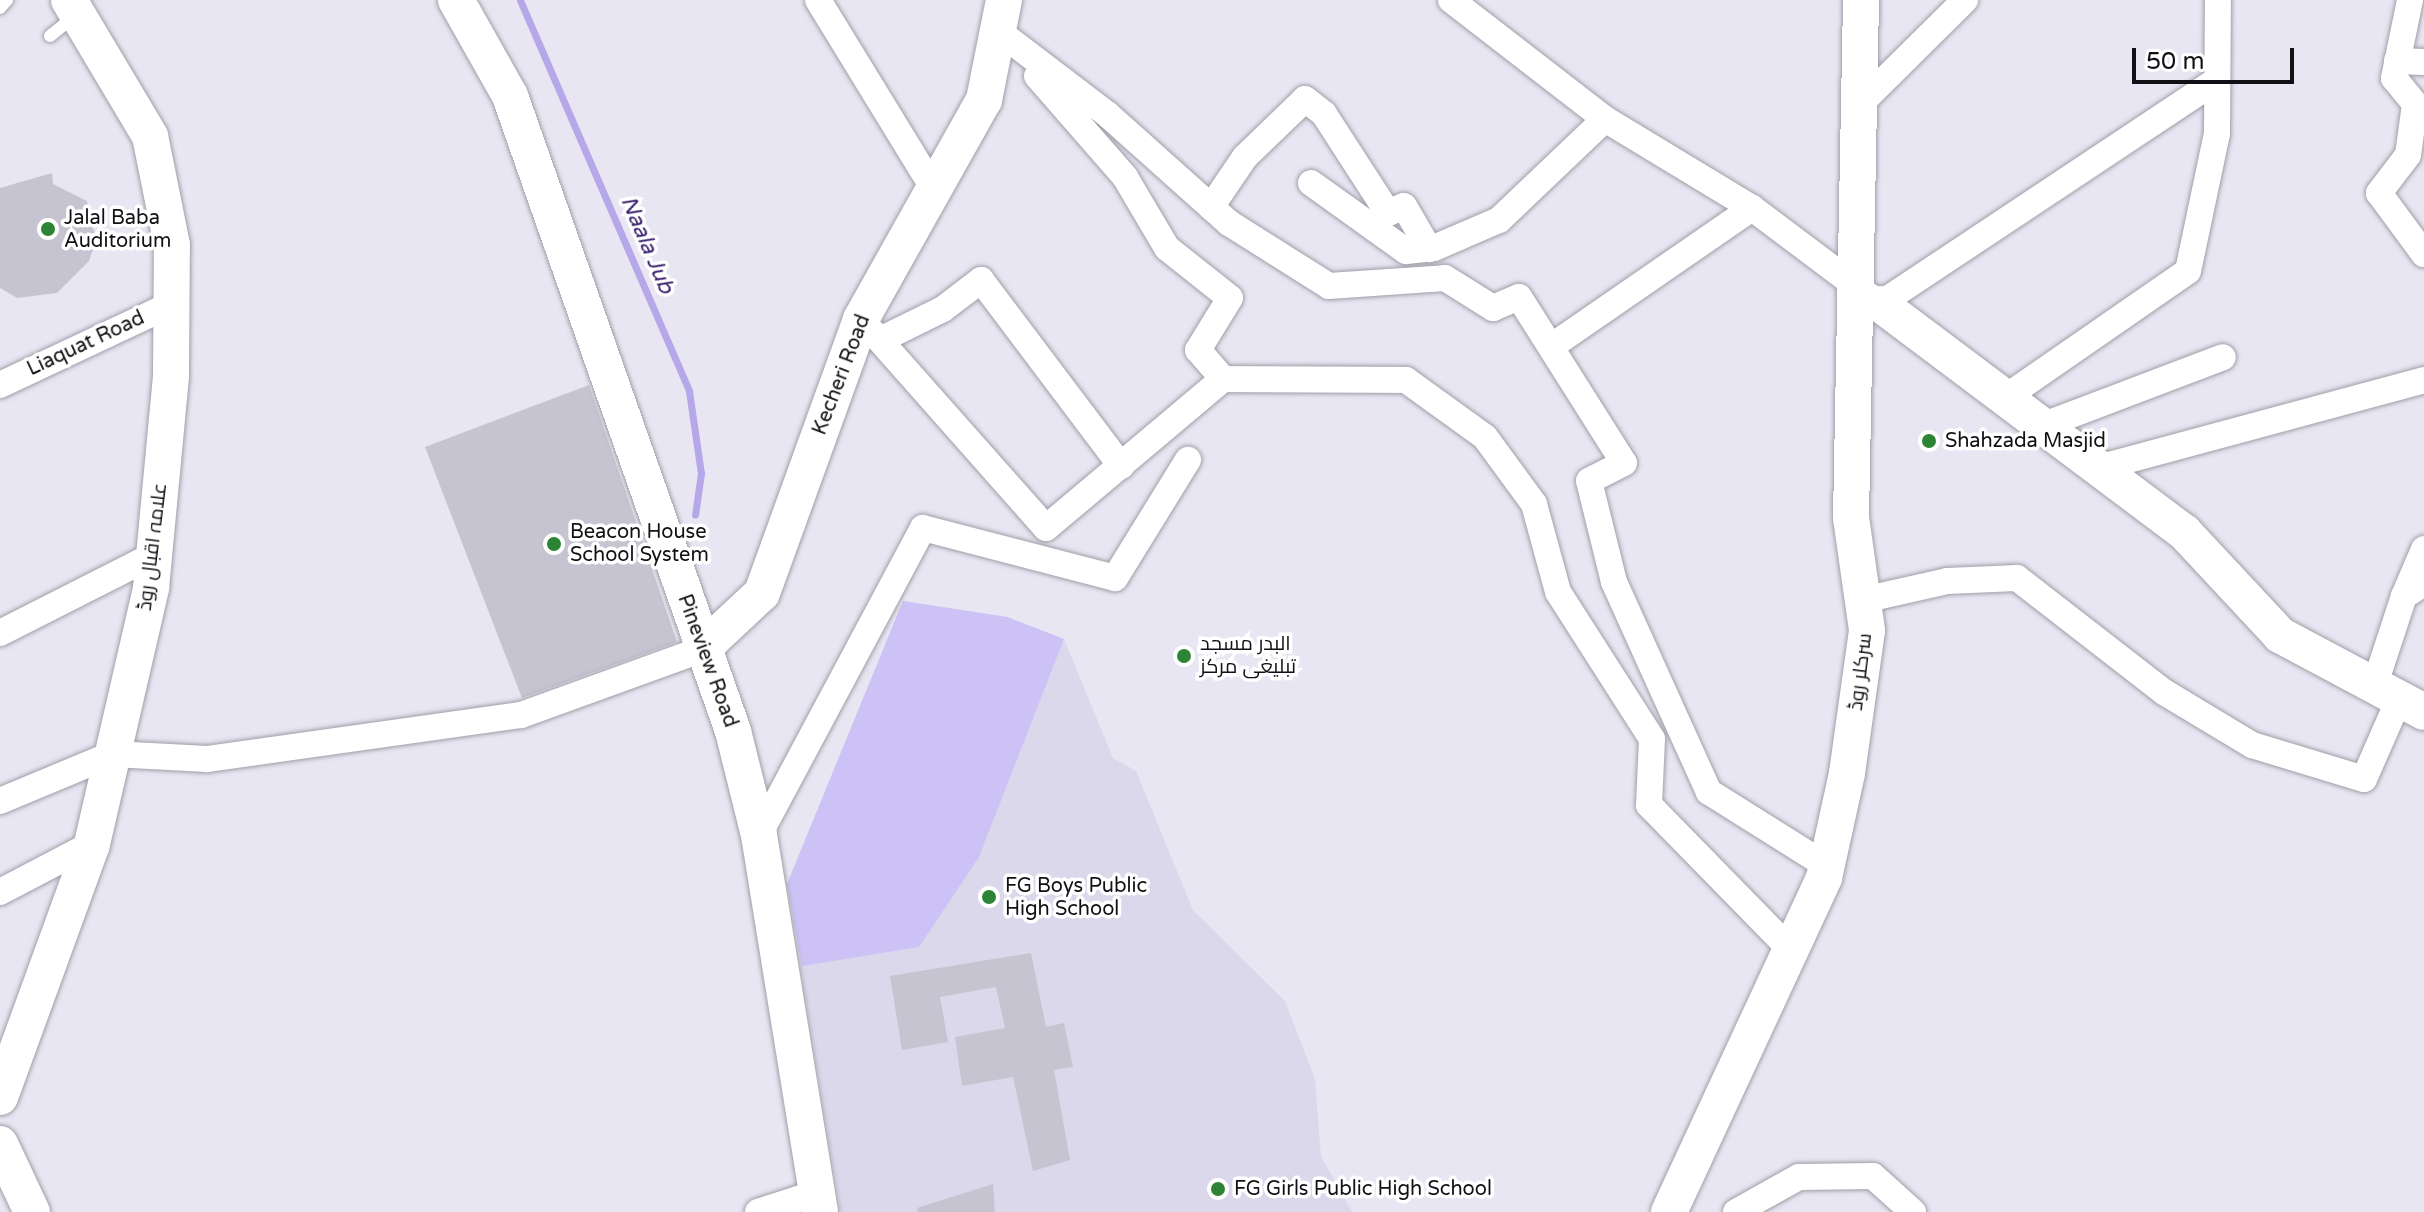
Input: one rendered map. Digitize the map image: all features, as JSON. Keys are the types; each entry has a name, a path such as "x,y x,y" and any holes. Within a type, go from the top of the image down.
{"street":[{"name":"Pineview Road","path":"456,0 510,96 701,650 733,731 759,835 818,1203"},
{"path":"818,0 934,189"},
{"path":"1451,0 1605,119 1752,208 2006,397 2047,424 2184,532 2280,635 2400,697"},
{"name":"سرکلر روڈ","path":"1669,1212 1792,951 1827,866 1867,630 1851,517 1869,295 1861,0"},
{"path":"1862,102 1965,0"},
{"path":"2006,397 2188,271 2217,133 2213,83 2218,0"},
{"name":"علامہ اقبال روڈ","path":"0,1097 92,844 113,754 154,555 172,304 172,245 150,136 74,7"},
{"path":"2413,15 2394,78 2420,105 2408,155 2379,193 2424,254"},
{"name":"Kecheri Road","path":"701,650 762,593 870,330 934,189 984,100 1001,16"},
{"path":"1001,16 1211,207 1329,286 1445,278 1493,308 1519,297 1624,463 1589,481 1614,582 1709,792 1827,866"},
{"path":"1001,16 1125,177 1167,248 1230,298 1198,350 1223,379"},
{"path":"2397,61 2424,62"},
{"path":"1869,295 2213,83"},
{"path":"1211,207 1245,157 1305,99 1324,114 1388,213 1404,206 1429,249"},
{"path":"1311,183 1406,251 1429,249 1499,220 1605,119"},
{"path":"1552,346 1752,208"},
{"path":"1121,466 981,280 943,309 870,330 1046,528 1121,466 1223,379 1406,380 1485,437 1534,504 1558,592 1652,739 1649,805 1792,951"},
{"name":"Liaquat Road","path":"0,385 172,304"},
{"path":"2047,424 2223,357"},
{"path":"2102,467 2424,380"},
{"path":"759,835 923,528 1115,578 1188,460"},
{"path":"1863,600 1947,581 2017,578 2164,692 2252,745 2364,779 2400,697 2414,589 2424,549"},
{"path":"0,633 154,555"},
{"path":"0,801 113,754 207,759 521,715 701,650"},
{"path":"0,892 92,844"},
{"path":"0,1144 32,1212"},
{"path":"1736,1212 1799,1177 1873,1176 1913,1212"},
{"path":"758,1212 818,1203"}],"lane":[{"path":"0,8 7,0"},
{"path":"50,36 74,7"}],"shaded area":[{"name":"FG Boys Public High School","path":"903,601 1007,617 1064,639 1113,758 1136,771 1193,910 1285,1001 1315,1079 1321,1156 1352,1212 841,1212 787,884"},
{"path":"903,601 1007,617 1064,639 979,857 919,947 802,966 787,884"}],"building":[{"name":"Jalal Baba Auditorium","path":"52,173 53,184 87,201 96,240 89,261 57,293 17,298 0,288 0,188"},
{"name":"Beacon House School System","path":"589,385 677,642 522,698 425,447"},
{"path":"1031,953 1046,1027 1064,1023 1073,1067 1054,1070 1070,1160 1033,1171 1013,1077 962,1086 955,1037 1005,1028 996,987 940,997 948,1042 902,1050 890,976"},
{"path":"993,1184 995,1212 918,1212 917,1208"}],"waterway":[{"name":"Naala Jub","path":"520,0 689,391 701,473 695,515"}],"place":[{"name":"Jalal Baba Auditorium","path":"48,229"},
{"name":"Shahzada Masjid","path":"1929,441"},
{"name":"Beacon House School System","path":"554,544"},
{"name":"البدر مسجد تبلیغی مرکز","path":"1184,656"},
{"name":"FG Boys Public High School","path":"989,897"},
{"name":"FG Girls Public High School","path":"1218,1189"}]}
